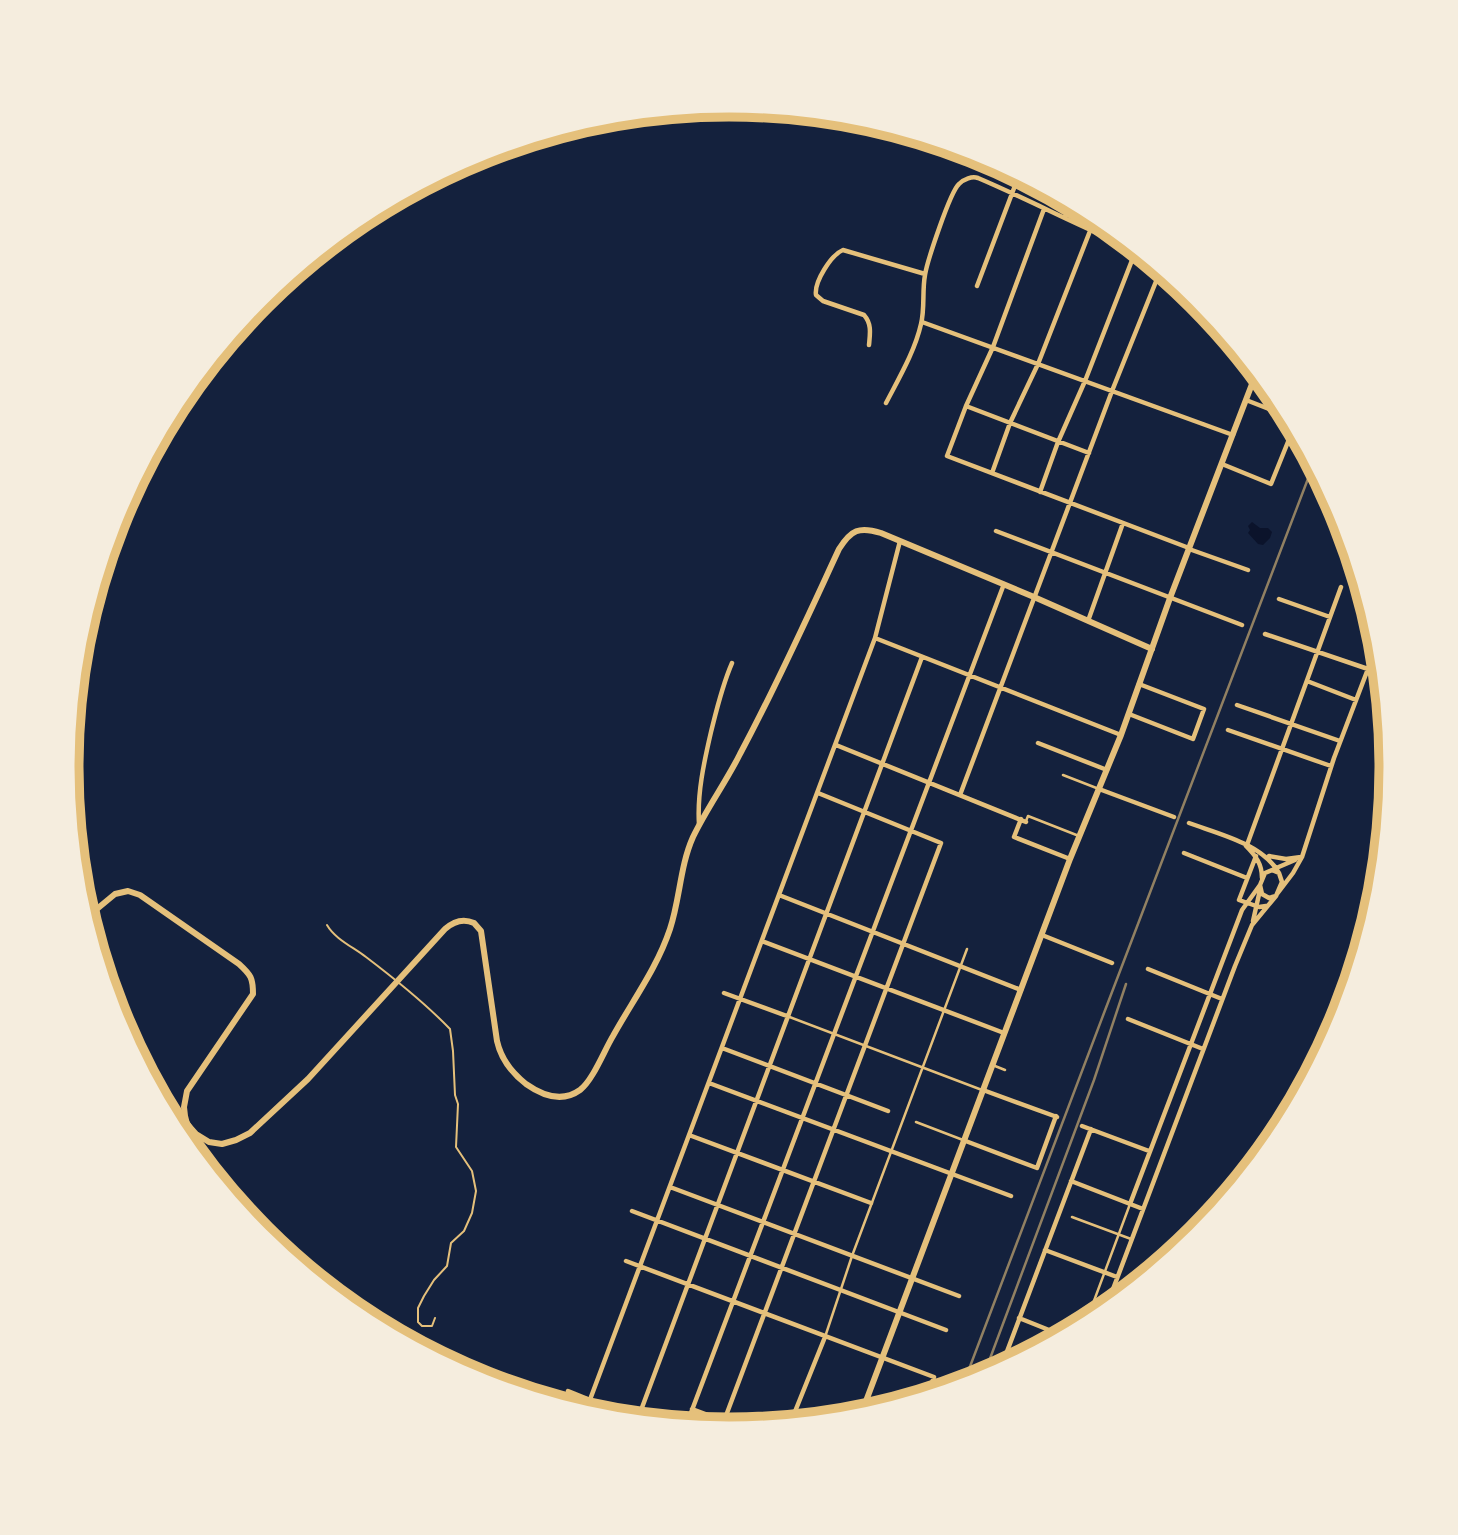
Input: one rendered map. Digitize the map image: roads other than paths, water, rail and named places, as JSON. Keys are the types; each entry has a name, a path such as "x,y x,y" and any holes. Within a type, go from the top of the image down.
{"main road":[{"path":"865,1403 1070,859 1108,770 1170,597 1253,383"},
{"path":"95,911 115,894 128,891 139,895 239,964 253,980 253,994 187,1091 184,1107 187,1124 209,1142 222,1144 250,1133 307,1079 447,928 454,922 464,920 474,923 481,931 500,1052 524,1082 555,1097 568,1096 587,1082 657,962 674,915 688,849 772,694 844,542 853,532 862,529 875,531 1152,649"}],"street":[{"path":"886,403 903,370 922,322 925,274 958,184 973,177 1013,192 1104,237"},
{"path":"977,286 1016,184"},
{"path":"1044,209 993,347 947,456 1248,570"},
{"path":"1065,218 1067,212"},
{"path":"992,473 1090,231"},
{"path":"869,345 869,320 864,315 823,301 816,295 815,287 832,258 843,250 925,274"},
{"path":"1040,492 1133,259"},
{"path":"960,795 1157,278"},
{"path":"922,322 1233,435"},
{"path":"1246,400 1273,411"},
{"path":"966,406 1089,453"},
{"path":"1222,464 1271,484 1290,438"},
{"path":"1088,621 1123,523"},
{"path":"996,531 1242,625"},
{"path":"589,1402 875,638 900,541"},
{"path":"689,1416 1004,584"},
{"path":"1245,844 1341,587"},
{"path":"1279,598 1330,617"},
{"path":"1265,634 1368,670"},
{"path":"875,638 1121,735"},
{"path":"642,1412 755,1101 922,657"},
{"path":"699,825 704,763 723,684 732,663"},
{"path":"1252,925 1277,895 1302,857 1331,766 1371,663"},
{"path":"1307,681 1356,699"},
{"path":"1129,714 1193,739 1204,709 1139,684"},
{"path":"1237,705 1340,741"},
{"path":"1228,730 1331,766"},
{"path":"1038,743 1108,770"},
{"path":"836,745 1023,820"},
{"path":"1063,775 1174,817"},
{"path":"726,1418 941,843 818,793"},
{"path":"1070,859 1014,837 1028,816 1079,836"},
{"path":"1189,823 1245,844 1263,854 1286,859 1302,857"},
{"path":"1245,844 1256,856 1262,869 1263,895 1277,895"},
{"path":"1184,853 1247,878"},
{"path":"1263,854 1282,882 1277,895"},
{"path":"1256,856 1239,898 1240,901 1256,907 1266,906"},
{"path":"1111,1293 1252,925 1265,873 1302,857"},
{"path":"1092,1306 1242,910 1261,885"},
{"path":"779,895 1021,990"},
{"path":"1042,935 1112,962"},
{"path":"762,941 1004,1033"},
{"path":"794,1414 825,1337 839,1289 967,949"},
{"path":"1149,969 1222,999"},
{"path":"724,993 1057,1117 1037,1168 916,1122"},
{"path":"1128,1019 1203,1049"},
{"path":"722,1048 888,1111"},
{"path":"992,1065 1005,1070"},
{"path":"709,1083 1011,1196"},
{"path":"1082,1126 1149,1151"},
{"path":"1005,1356 1091,1129"},
{"path":"690,1135 871,1203"},
{"path":"1071,1181 1143,1209"},
{"path":"670,1187 959,1296"},
{"path":"632,1211 946,1330"},
{"path":"1072,1217 1131,1239"},
{"path":"1045,1250 1117,1277"},
{"path":"625,1261 934,1377 931,1385"},
{"path":"1019,1318 1053,1332"},
{"path":"1007,1352 1011,1354"},
{"path":"568,1391 604,1405"},
{"path":"692,1409 714,1417"},
{"path":"728,1415 735,1418"}],"lane":[{"path":"327,925 331,933 350,944 398,981 450,1029 458,1104 456,1147 472,1171 476,1191 472,1213 464,1231 452,1243 447,1266 434,1280 418,1308 418,1322 422,1326 432,1326 435,1318"},
{"path":"201,1147 204,1138"}],"water":[{"path":"1252,522 1272,532 1263,545 1258,544 1248,533 1248,526"}],"railway":[{"path":"968,1372 1309,475"},
{"path":"988,1364 1094,1080 1126,984"}]}
